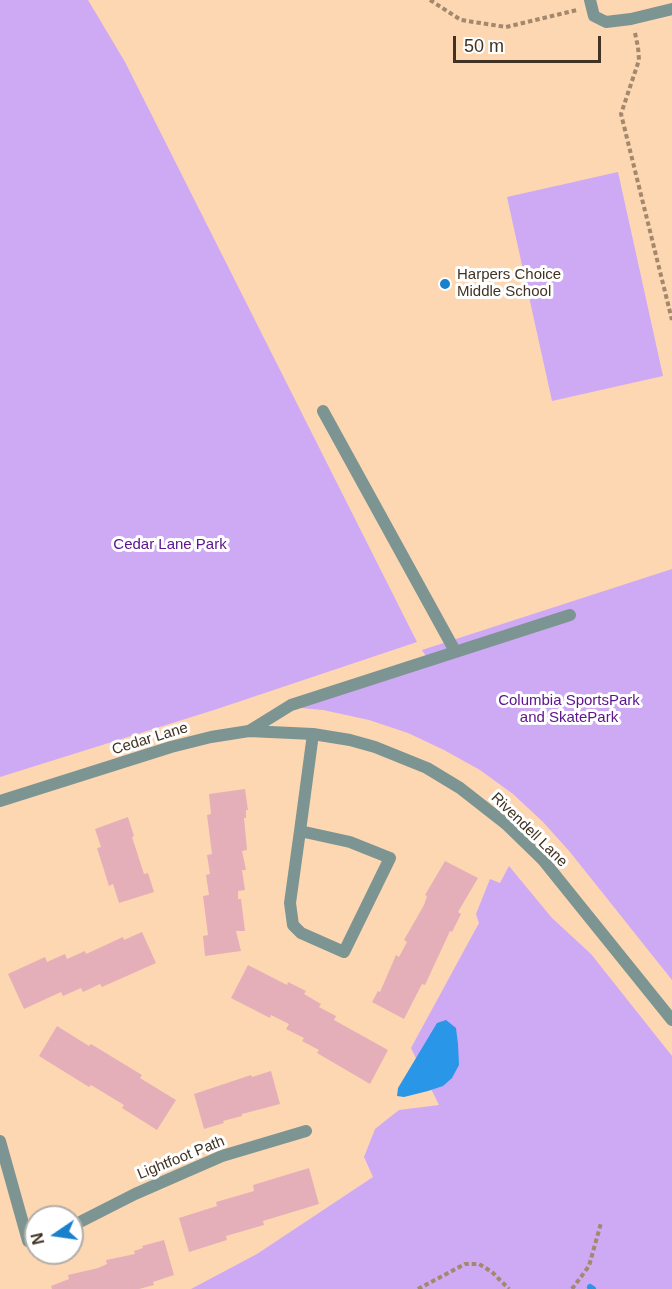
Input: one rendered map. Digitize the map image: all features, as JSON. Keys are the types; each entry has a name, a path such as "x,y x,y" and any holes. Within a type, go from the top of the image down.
{"street":[{"path":"591,3 594,16 606,22 631,19 672,9"},
{"path":"323,411 455,651"},
{"path":"249,731 291,705 570,615"},
{"name":"Cedar Lane","path":"0,801 211,736 249,731 313,734"},
{"path":"300,831 350,842 390,858 344,952 301,933 293,925 290,903 313,734"},
{"name":"Rivendell Lane","path":"313,734 350,740 399,756 427,768 479,802 506,824 543,860 672,1020"},
{"name":"Lightfoot Path","path":"84,1220 135,1194 222,1156 306,1131"},
{"path":"0,1141 24,1227"}],"path":[{"path":"430,0 461,20 506,27 591,3"},
{"path":"631,19 639,60 621,114 672,320"},
{"path":"572,1289 589,1266 601,1223"},
{"path":"418,1289 465,1264 479,1264 492,1272 509,1289"}],"green space":[{"name":"Cedar Lane Park","path":"0,0 88,0 125,62 417,642 214,710 0,777"},
{"path":"618,172 663,376 552,401 507,197"},
{"name":"Columbia SportsPark and SkatePark","path":"672,569 672,980 570,852 543,822 513,794 480,770 408,733 369,720 323,710 290,707 429,661 422,650"},
{"path":"509,866 552,918 591,954 672,1056 672,1289 191,1289 257,1254 373,1177 364,1157 375,1129 399,1110 439,1105 411,1048 479,923 476,914 490,879 500,883"}],"water":[{"path":"446,1020 456,1028 458,1044 459,1065 452,1078 443,1086 428,1091 404,1097 397,1096 398,1088 437,1023"}],"building":[{"path":"245,789 248,810 244,818 247,850 242,851 246,870 242,870 245,890 238,891 238,899 241,899 245,931 236,931 241,951 205,956 203,936 208,935 203,896 209,895 206,875 210,874 207,855 212,854 207,815 211,814 209,794"},
{"path":"128,817 144,874 148,873 154,892 119,903 113,884 109,886 97,848 101,847 95,829"},
{"path":"445,861 478,878 458,912 461,914 452,932 450,931 425,985 422,984 404,1019 372,1002 378,991 380,992 396,955 399,957 407,942 404,940 424,905 427,896 425,895"},
{"path":"142,932 156,963 102,987 100,984 83,992 81,988 63,996 61,992 24,1009 8,974 45,957 47,962 65,954 67,959"},
{"path":"248,965 287,985 288,982 306,991 304,994 321,1004 319,1007 336,1016 334,1020 388,1050 370,1084 317,1053 319,1050 302,1041 304,1038 286,1029 289,1024 271,1015 270,1018 231,998"},
{"path":"57,1026 142,1075 140,1078 176,1100 157,1130 122,1108 124,1105 91,1085 89,1087 39,1056"},
{"path":"271,1071 280,1104 242,1114 242,1116 204,1129 194,1094 251,1075 252,1077"},
{"path":"309,1168 319,1204 263,1221 264,1225 226,1236 227,1240 189,1252 179,1218 217,1206 216,1202 254,1191 253,1185"},
{"path":"164,1240 174,1275 153,1282 154,1285 139,1289 52,1289 51,1286 69,1279 68,1275 98,1268 107,1264 106,1260 135,1254 134,1251 143,1248 142,1246"}],"place":[{"name":"Harpers Choice Middle School","path":"445,284"}]}
